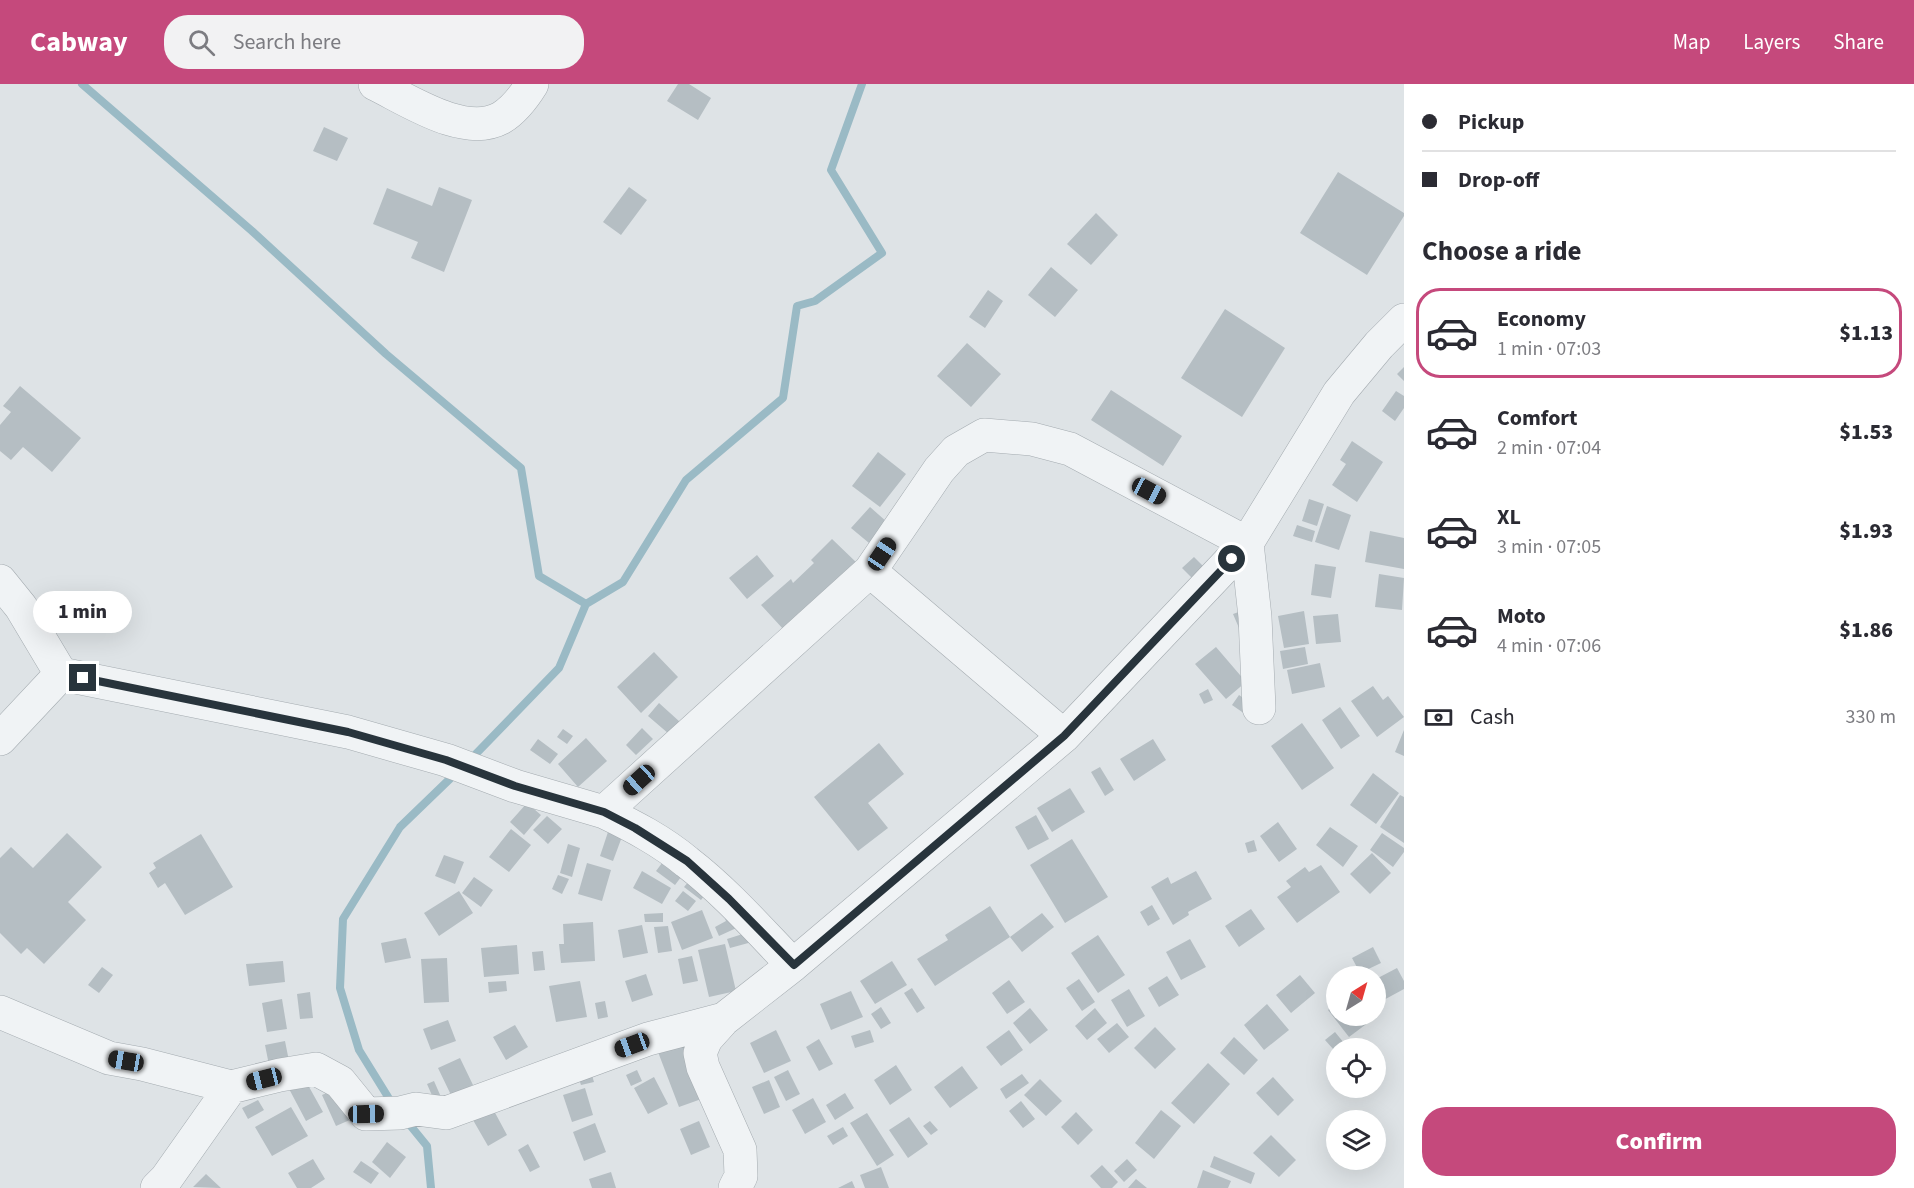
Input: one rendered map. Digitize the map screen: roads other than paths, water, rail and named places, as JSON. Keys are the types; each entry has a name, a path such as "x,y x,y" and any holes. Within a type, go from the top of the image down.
{"street":[{"path":"375,84 450,120 477,124 500,118 519,104 532,84"},
{"path":"735,1188 741,1176 740,1150 700,1060 701,1047 706,1039 724,1019 794,965 1064,736 1247,543 1339,393 1379,345 1404,320"},
{"path":"604,812 870,571 939,470 956,451 984,435 1032,439 1070,449 1247,543"},
{"path":"1247,543 1255,617 1259,708"},
{"path":"870,571 1064,736"},
{"path":"0,581 21,606 61,674 348,732 446,760 526,789 604,812 635,828 687,861 729,899 794,965"},
{"path":"0,739 61,674"},
{"path":"0,1012 110,1058 231,1087 316,1069 340,1082 366,1114 400,1113 416,1109 446,1113 648,1039 724,1019"},
{"path":"157,1188 166,1179 231,1087"}],"waterway":[{"path":"82,84 252,231 386,354 521,468 539,576 586,604"},
{"path":"469,761 559,668 586,604 623,582 686,480 783,398 797,306 815,301 882,253 831,170 862,84"},
{"path":"393,1105 359,1050 340,988 343,919 400,827 457,772"},
{"path":"405,1119 427,1146 431,1188"}]}
